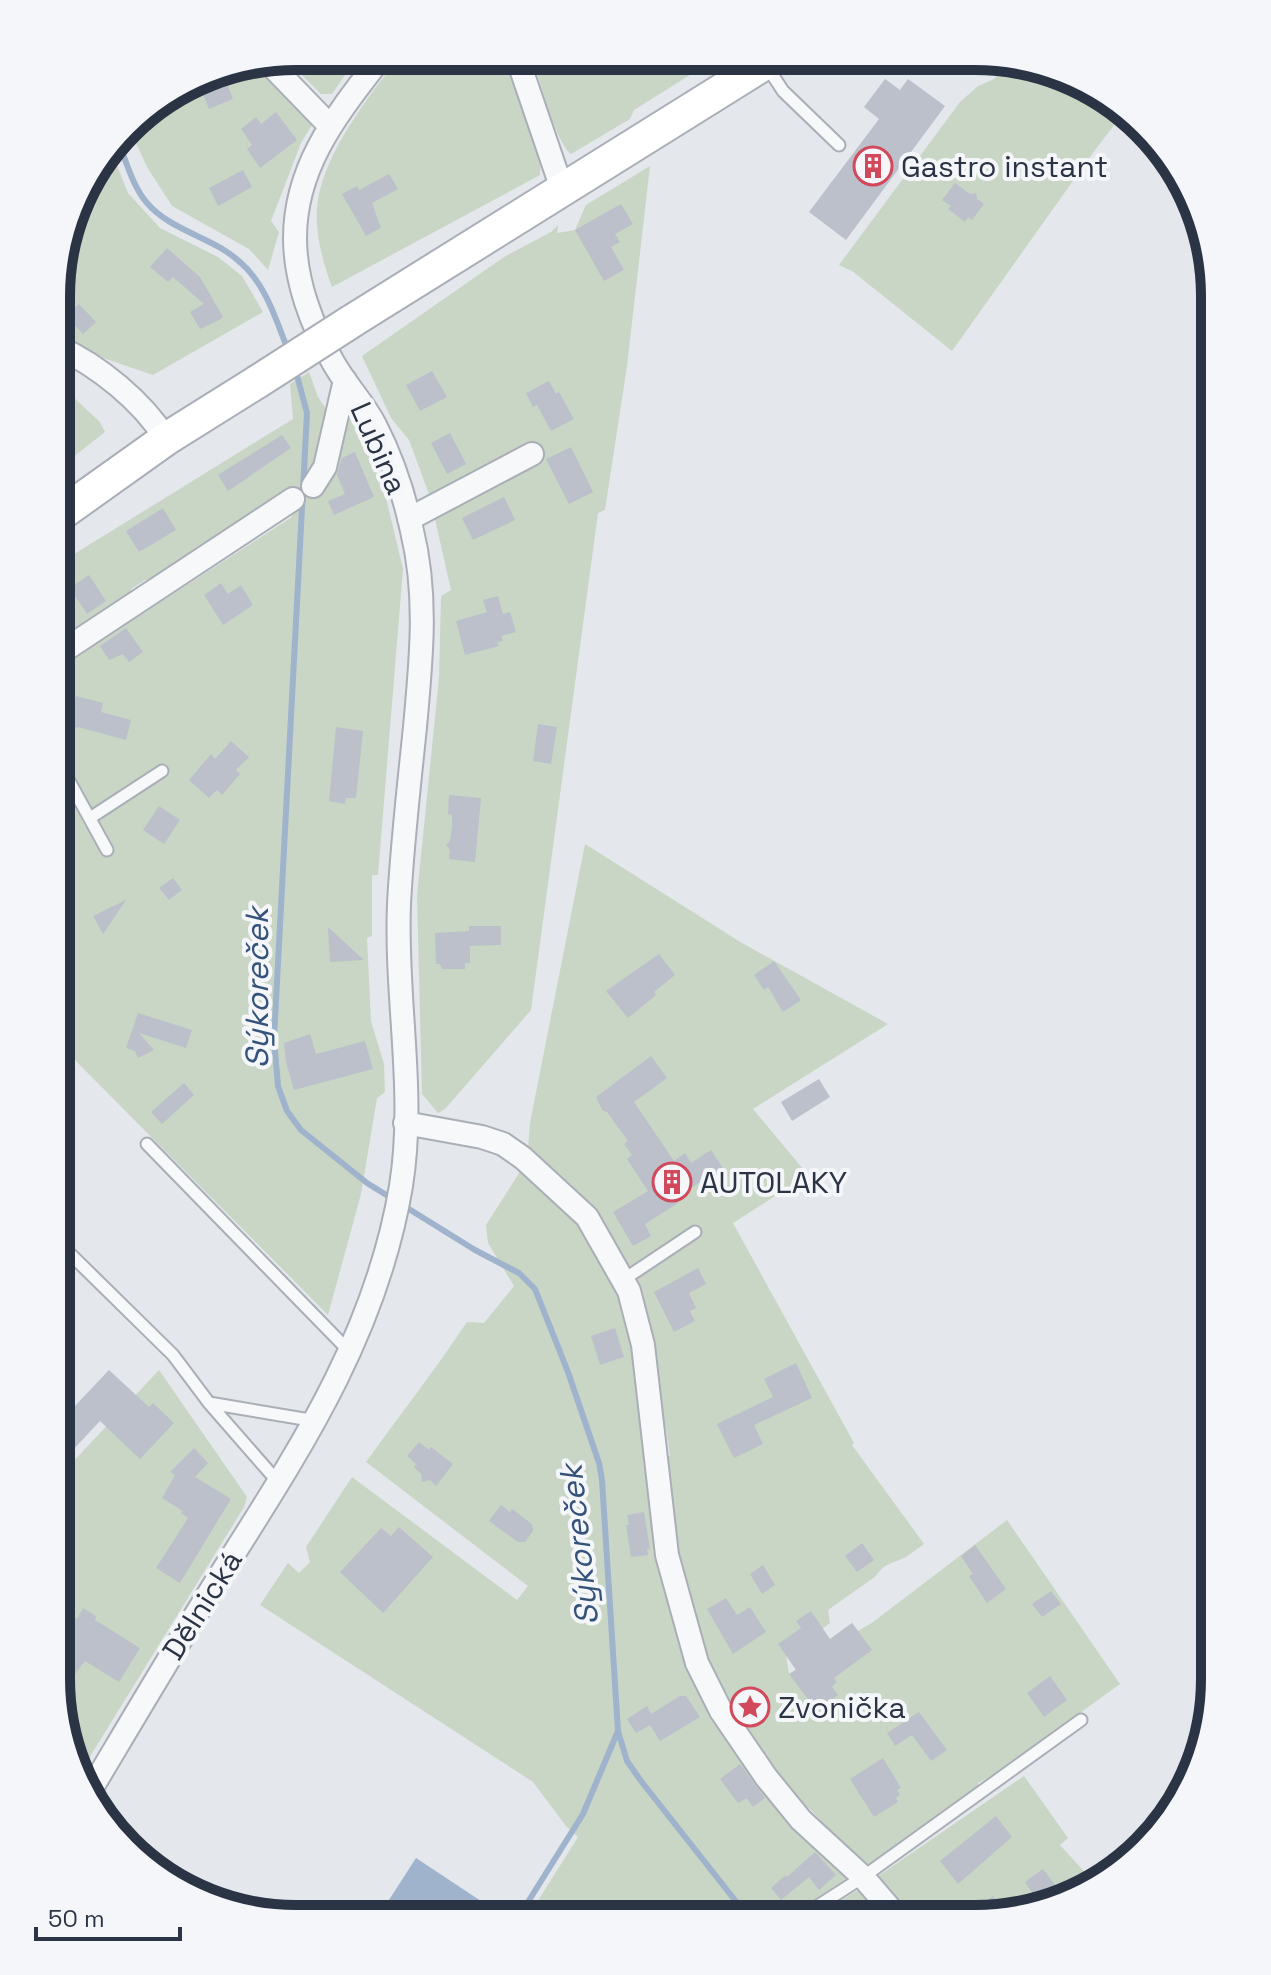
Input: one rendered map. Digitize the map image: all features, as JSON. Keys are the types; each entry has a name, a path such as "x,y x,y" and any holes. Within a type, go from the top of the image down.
{"main road":[{"path":"70,507 166,439 750,70"}],"street":[{"name":"Lubina","path":"371,70 329,125 304,178 296,216 295,249 309,312 333,363 365,408 386,449 409,519 419,566 423,646 399,902 406,1052 405,1123"},
{"path":"521,70 562,189"},
{"path":"277,71 329,125"},
{"path":"70,352 84,358 118,387 154,420 166,439"},
{"path":"313,486 325,467 345,380"},
{"path":"409,519 532,454"},
{"path":"70,646 293,499"},
{"path":"405,1123 482,1137 514,1152 587,1217 629,1291 643,1345 667,1555 697,1663 721,1711 766,1777 801,1820 863,1877 887,1905"},
{"name":"Dělnická","path":"95,1782 317,1421 375,1292 402,1180 405,1123"}],"lane":[{"path":"772,70 783,91 839,145"},
{"path":"90,818 162,771"},
{"path":"70,782 107,850"},
{"path":"147,1144 349,1351"},
{"path":"623,1280 695,1232"},
{"path":"70,1254 173,1355 209,1403 278,1482"},
{"path":"209,1403 317,1421"},
{"path":"819,1905 1081,1720"}],"green space":[{"path":"297,70 348,70 332,94 321,94"},
{"path":"389,70 511,70 541,156 540,175 332,287 317,228 320,188 348,128"},
{"path":"536,70 692,70 693,73 634,110 630,119 571,154 554,124"},
{"path":"269,72 315,120 301,143 271,221 279,232 268,270 249,249 172,206 147,167 134,139 183,100 223,82"},
{"path":"1000,72 1004,72 1061,87 1088,100 1117,121 952,351 852,271 839,265 960,102 978,86 994,79"},
{"path":"115,161 128,193 160,228 218,257 242,276 263,312 153,375 70,344 72,267 87,210"},
{"path":"650,166 627,366 605,510 598,513 531,1010 445,1109 438,1113 422,1094 417,895 439,678 441,596 451,590 430,497 409,440 391,418 362,356 504,257 551,232 558,225 557,233 575,230 586,205"},
{"path":"309,372 326,409 322,455 307,484 297,491 295,485 295,489 153,581 145,580 131,589 129,596 70,636 70,557 293,419 290,384"},
{"path":"70,394 100,422 105,432 70,460"},
{"path":"353,413 385,494 403,569 378,875 372,875 372,936 367,938 371,1021 384,1064 385,1092 377,1098 361,1194 328,1315 70,1055 70,661 292,517 293,504 325,482 347,415"},
{"path":"585,844 742,943 888,1024 753,1109 808,1175 733,1223 854,1443 852,1445 924,1544 886,1566 828,1610 830,1623 786,1655 789,1674 852,1623 858,1631 873,1622 1007,1520 1120,1684 997,1773 978,1783 978,1787 870,1865 862,1866 810,1809 791,1796 721,1701 679,1567 666,1459 670,1455 657,1374 594,1211 528,1148 530,1123"},
{"path":"523,1167 570,1208 613,1274 636,1359 695,1673 849,1877 806,1905 535,1905 578,1837 533,1782 260,1605 288,1563 299,1573 310,1562 306,1547 352,1477 517,1600 528,1586 366,1462 467,1322 484,1323 514,1286 488,1243 486,1225"},
{"path":"159,1370 247,1497 244,1507 86,1763 74,1723 70,1679 70,1465"},
{"path":"1024,1776 1068,1838 1060,1845 1088,1875 1048,1893 1019,1901 975,1905 896,1905 871,1881"},
{"path":"860,1889 877,1905 833,1905"}],"water":[{"path":"416,1858 484,1903 483,1905 386,1905"}],"building":[{"name":"Gastro instant","path":"885,79 900,90 908,79 945,106 846,240 809,212 879,119 864,107"},
{"path":"226,81 233,99 209,109 202,91"},
{"path":"276,112 297,140 260,168 247,149 252,145 241,129 256,117 261,124"},
{"path":"243,170 252,187 218,206 209,188"},
{"path":"389,174 398,189 372,203 381,228 366,236 342,194 357,186 359,190"},
{"path":"955,183 970,194 976,193 977,199 984,204 972,220 968,217 965,222 942,200"},
{"path":"621,204 633,224 615,234 620,242 611,247 624,270 604,281 575,230"},
{"path":"167,248 200,277 223,317 221,319 200,329 190,312 204,304 173,277 168,282 150,267"},
{"path":"79,304 96,322 83,334 70,320 70,312"},
{"path":"432,371 447,397 420,411 406,385"},
{"path":"549,381 574,419 551,431 537,405 533,407 526,393"},
{"path":"450,433 466,464 447,474 431,443"},
{"path":"282,435 291,448 228,491 218,475"},
{"path":"571,447 593,492 569,504 546,459"},
{"path":"355,452 374,497 334,515 328,501 345,494 337,475 342,458"},
{"path":"504,497 515,520 473,540 462,518"},
{"path":"163,508 176,530 139,552 126,531"},
{"path":"89,575 106,601 87,614 70,588"},
{"path":"221,583 228,594 241,585 253,605 223,625 204,595"},
{"path":"498,596 503,614 510,612 516,632 501,636 503,641 497,642 499,646 465,655 456,621 487,612 483,600"},
{"path":"126,628 143,652 129,662 123,654 109,660 100,646"},
{"path":"76,696 103,703 101,712 131,720 126,740 78,727 70,732"},
{"path":"538,724 557,727 551,764 533,761"},
{"path":"336,727 363,731 356,798 346,798 345,804 329,801"},
{"path":"231,741 249,757 236,770 240,774 222,795 217,790 209,798 189,780 211,754 215,759"},
{"path":"449,795 481,798 475,862 449,859 450,850 446,845 450,841 452,815 448,814"},
{"path":"159,806 180,820 164,844 143,830"},
{"path":"173,878 182,890 169,900 159,888"},
{"path":"126,900 103,934 93,916"},
{"path":"469,926 501,926 501,945 470,946 470,963 465,963 465,969 442,969 440,964 436,964 435,933 469,931"},
{"path":"328,927 364,960 330,962"},
{"path":"659,954 675,975 628,1018 606,991"},
{"path":"774,961 801,1000 783,1012 768,987 764,990 754,975"},
{"path":"138,1013 192,1030 186,1048 139,1033 154,1050 138,1058 135,1051 126,1048"},
{"path":"310,1034 316,1054 365,1041 373,1069 294,1090 284,1043"},
{"path":"651,1056 667,1078 634,1102 674,1161 685,1153 691,1163 711,1150 728,1176 707,1189 702,1181 675,1198 678,1203 645,1224 651,1236 633,1246 613,1212 648,1191 627,1159 632,1155 624,1144 628,1141 607,1112 602,1110 596,1097"},
{"path":"819,1079 830,1097 792,1121 781,1102"},
{"path":"184,1083 194,1095 162,1124 151,1112"},
{"path":"698,1268 706,1284 689,1293 696,1308 690,1311 695,1321 674,1332 654,1292"},
{"path":"615,1328 624,1357 600,1365 591,1336"},
{"path":"796,1363 812,1398 754,1425 763,1444 734,1458 717,1424 773,1397 764,1379"},
{"path":"109,1370 149,1407 153,1403 174,1423 140,1459 100,1421 70,1453 70,1411"},
{"path":"419,1442 453,1464 436,1486 430,1480 422,1482 421,1474 414,1467 416,1464 407,1456"},
{"path":"194,1448 208,1463 195,1477 231,1499 180,1583 156,1568 188,1518 181,1513 183,1511 162,1498 175,1475 170,1472"},
{"path":"501,1505 532,1524 533,1531 525,1542 518,1542 489,1521"},
{"path":"644,1512 650,1549 647,1549 648,1555 631,1557 627,1515"},
{"path":"399,1527 433,1557 383,1613 340,1572 381,1528 391,1536"},
{"path":"862,1543 874,1560 857,1572 845,1556"},
{"path":"975,1545 1006,1589 987,1603 969,1576 973,1574 961,1556"},
{"path":"763,1565 775,1585 762,1594 750,1574"},
{"path":"1051,1591 1061,1604 1042,1617 1032,1604"},
{"path":"726,1598 737,1615 750,1607 766,1632 733,1654 707,1609"},
{"path":"83,1608 96,1616 95,1620 140,1648 119,1682 85,1661 70,1680 70,1621 73,1616 77,1619"},
{"path":"811,1611 830,1639 852,1623 872,1650 834,1678 837,1682 832,1687 838,1695 817,1711 789,1674 796,1670 778,1644 801,1628 796,1621"},
{"path":"1050,1676 1067,1700 1044,1717 1027,1693"},
{"path":"680,1696 686,1696 700,1717 660,1741 650,1725 636,1733 627,1719 647,1706 651,1714"},
{"path":"919,1712 947,1750 931,1761 912,1735 895,1746 887,1733"},
{"path":"883,1758 901,1788 897,1790 900,1795 896,1798 898,1802 874,1817 850,1779"},
{"path":"740,1764 765,1798 753,1807 747,1798 738,1803 720,1779"},
{"path":"996,1816 1012,1837 958,1884 940,1861"},
{"path":"815,1852 836,1875 819,1890 809,1877 781,1900 771,1888"},
{"path":"1043,1869 1058,1889 1035,1897 1025,1882"},
{"path":"993,1896 999,1903 983,1904"}],"waterway":[{"name":"Sýkoreček","path":"122,152 142,197 157,213 230,254 250,272 269,304 288,350"},
{"name":"Sýkoreček","path":"295,368 307,413 274,1039 278,1086 287,1111 301,1130 367,1183 475,1250 519,1273 535,1289 599,1463 618,1731 627,1761 739,1905"},
{"path":"526,1905 583,1814 618,1731"}],"place":[{"name":"Gastro instant","path":"873,166"},
{"name":"AUTOLAKY","path":"672,1182"},
{"name":"Zvonička","path":"750,1707"}]}
